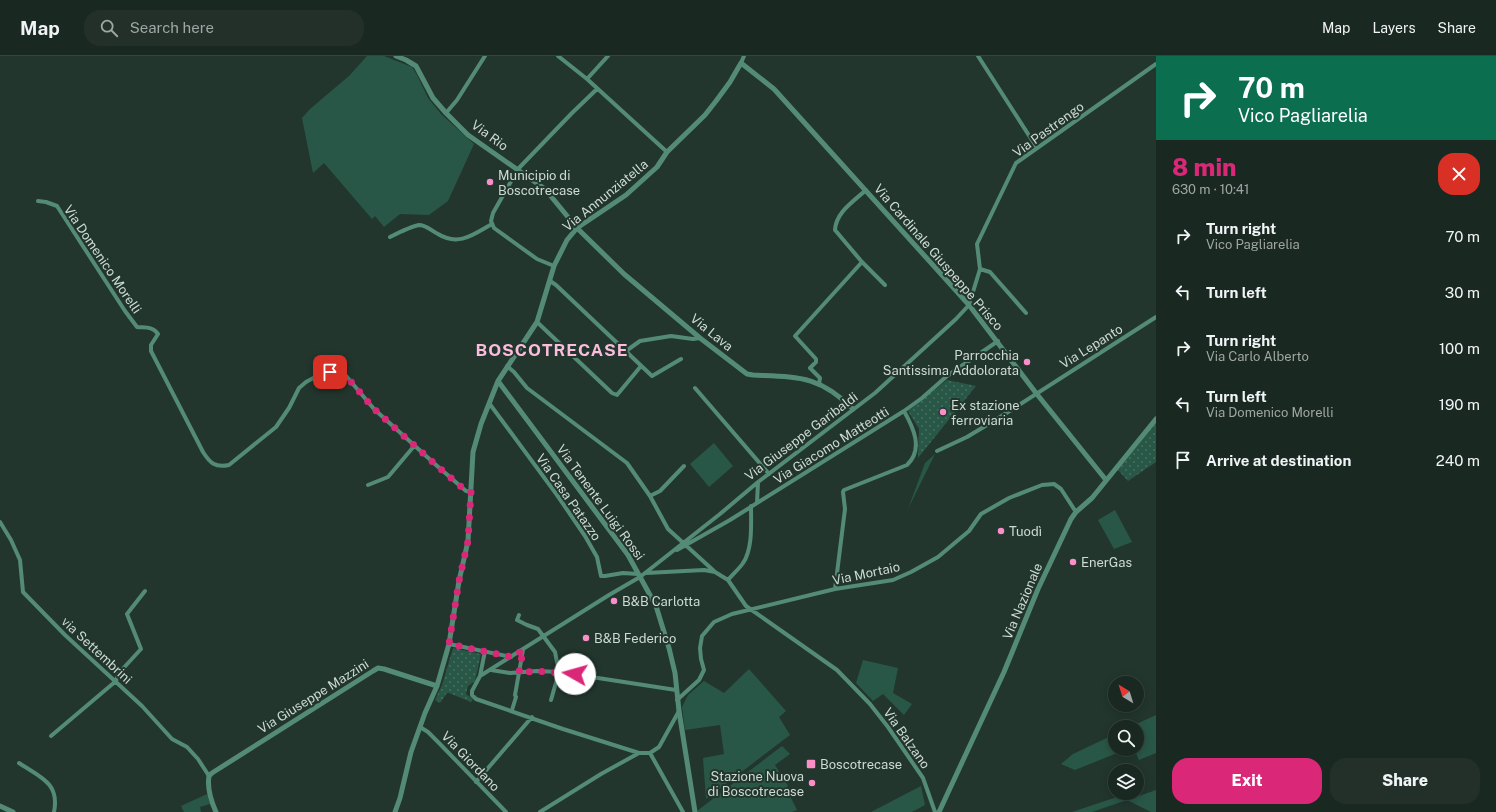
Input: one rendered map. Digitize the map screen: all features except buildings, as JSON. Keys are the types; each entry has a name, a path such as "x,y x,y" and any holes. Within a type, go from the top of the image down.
{"street":[{"name":"Via Rio","path":"396,56 416,66 434,98 446,113 468,135 545,189 577,228"},
{"path":"446,113 457,100 485,56"},
{"path":"558,56 587,79 667,152"},
{"path":"587,79 608,56"},
{"path":"741,63 744,56"},
{"path":"978,56 1037,148"},
{"name":"Via Annunziatella","path":"395,812 420,727 438,686 449,644 459,581 468,541 473,452 488,403 498,381 506,366 536,322 554,266 567,240 577,228 626,195 657,167 667,152 705,115 730,82 741,63"},
{"name":"Via Cardinale Giuspeppe Prisco","path":"741,63 774,89 969,305 998,341 1036,393 1106,480"},
{"name":"Via Pastrengo","path":"969,305 980,269 977,244 1016,163 1156,64"},
{"path":"554,266 537,259 494,228 491,221 493,213 518,169 597,89"},
{"path":"866,190 842,211 835,224 835,230 862,262 885,285"},
{"name":"Via Domenico Morelli","path":"38,201 56,206 125,311 137,326 151,328 158,334 151,345 150,351 209,462 223,466 229,465 272,431 284,417 299,388 317,376 330,372 344,374 374,409 466,491 471,492"},
{"path":"390,237 419,225 430,228 442,236 456,241 469,237 492,224"},
{"name":"Via Lava","path":"577,228 624,274 700,338 747,374 753,376 797,377 813,381 841,397 853,409"},
{"path":"819,384 820,378 810,368 816,362 816,359 794,336 862,262"},
{"path":"980,269 990,272 1026,313"},
{"path":"550,281 652,376 681,359"},
{"name":"Via Giuseppe Garibaldi","path":"685,545 758,482 875,392 945,330 969,305"},
{"name":"Via Lepanto","path":"937,451 967,437 1156,316"},
{"path":"536,322 612,393 617,395 641,366"},
{"path":"626,352 640,341 671,336 693,339 700,338"},
{"name":"Via Giacomo Matteotti","path":"645,573 668,555 757,503 904,411 922,398 946,376 998,341"},
{"path":"506,366 514,372 527,388 627,463 650,496 664,522 685,545 715,572 728,580 743,563 747,556 751,528 751,506"},
{"name":"Via Tenente Luigi Rossi","path":"498,381 628,555 656,606 675,673 679,711 695,812"},
{"path":"695,388 769,474"},
{"name":"Via Casa Patazzo","path":"488,403 557,495 585,536 597,557 601,576 623,573 639,576"},
{"path":"835,589 845,509 843,492 844,490 907,465 912,460 915,449 915,434 913,427 904,411"},
{"name":"Via Nazionale","path":"939,812 1004,672 1053,556 1071,519 1076,512 1092,498 1156,419"},
{"path":"368,485 388,477 415,445"},
{"path":"650,496 660,490 684,466"},
{"path":"757,503 758,482"},
{"name":"Via Mortaio","path":"678,700 699,680 704,670 700,648 702,636 714,622 732,614 835,589 893,580 938,557 969,531 981,514 1009,498 1042,485 1054,484 1061,489 1076,512"},
{"name":"via Settembrini","path":"0,522 11,540 20,560 23,592 65,635 142,706 172,739 187,747 198,759 209,776"},
{"path":"480,676 645,573 704,570 715,572"},
{"name":"Via Balzano","path":"728,580 742,601 752,610 833,666 870,704 888,727 923,778 935,812"},
{"path":"51,736 116,681 118,674 141,649 127,614 145,591"},
{"path":"519,615 517,620 538,629 555,652 559,672 551,700"},
{"path":"449,644 512,657"},
{"path":"512,710 516,697 515,694 523,650"},
{"path":"485,651 480,676 472,691 472,695 476,699 639,753 650,753 659,747 679,711"},
{"name":"Via Giuseppe Mazzini","path":"209,776 378,668 438,686"},
{"path":"491,670 510,673 537,671 559,672 676,690"},
{"path":"476,782 532,718"},
{"name":"Via Giordano","path":"420,727 428,732 506,812"},
{"path":"540,812 601,774 639,753"},
{"path":"650,753 683,812"},
{"path":"19,763 50,783 55,799 54,812"},
{"path":"209,776 211,797 216,812"},
{"path":"0,806 13,812"}],"green space":[{"path":"367,56 384,56 412,67 428,98 441,114 474,144 448,201 429,215 400,214 384,227 375,216 372,219 324,163 313,173 302,118 310,109 349,76"},
{"path":"947,380 976,386 918,458 919,429 908,411"},
{"path":"1156,423 1156,462 1128,481 1118,470"},
{"path":"714,443 733,466 709,487 690,464"},
{"path":"935,454 908,509 925,463"},
{"path":"1115,510 1132,542 1114,549 1098,520"},
{"path":"453,648 481,654 475,681 468,686 466,694 473,699 471,702 449,693 447,693 440,703 435,700 442,685"},
{"path":"863,660 898,668 893,693 912,704 904,715 883,694 873,701 856,683"},
{"path":"749,669 786,711 779,717 790,735 706,799 703,758 724,754 720,725 685,730 682,707 688,695 704,681 724,693"},
{"path":"1156,715 1156,753 1139,760 1137,756 1144,756 1144,721"},
{"path":"1108,737 1108,756 1110,756 1075,770 1061,764 1073,754"},
{"path":"782,746 790,754 775,765 788,786 786,788 797,810 792,812 697,812 697,811"},
{"path":"921,786 925,805 912,812 871,812"},
{"path":"1156,790 1156,812 1151,812 1127,800 1144,800 1144,794"},
{"path":"207,794 210,804 200,807 201,812 184,812 181,806"},
{"path":"1108,800 1127,800 1092,812 1072,812"}],"place":[{"name":"Municipio di Boscotrecase","path":"490,182"},
{"name":"Parrocchia Santissima Addolorata","path":"1027,362"},
{"name":"Ex stazione ferroviaria","path":"943,412"},
{"name":"Tuodì","path":"1001,531"},
{"name":"EnerGas","path":"1073,562"},
{"name":"B&B Carlotta","path":"614,601"},
{"name":"B&B Federico","path":"586,638"},
{"name":"Boscotrecase","path":"811,764"},
{"name":"Stazione Nuova di Boscotrecase","path":"812,783"}],"district":[{"name":"BOSCOTRECASE","path":"552,350"}],"route":[{"path":"330,372 344,374 390,424 466,491 471,492 468,541 459,581 449,644 512,657 523,650 519,673 537,671 575,674"}]}
